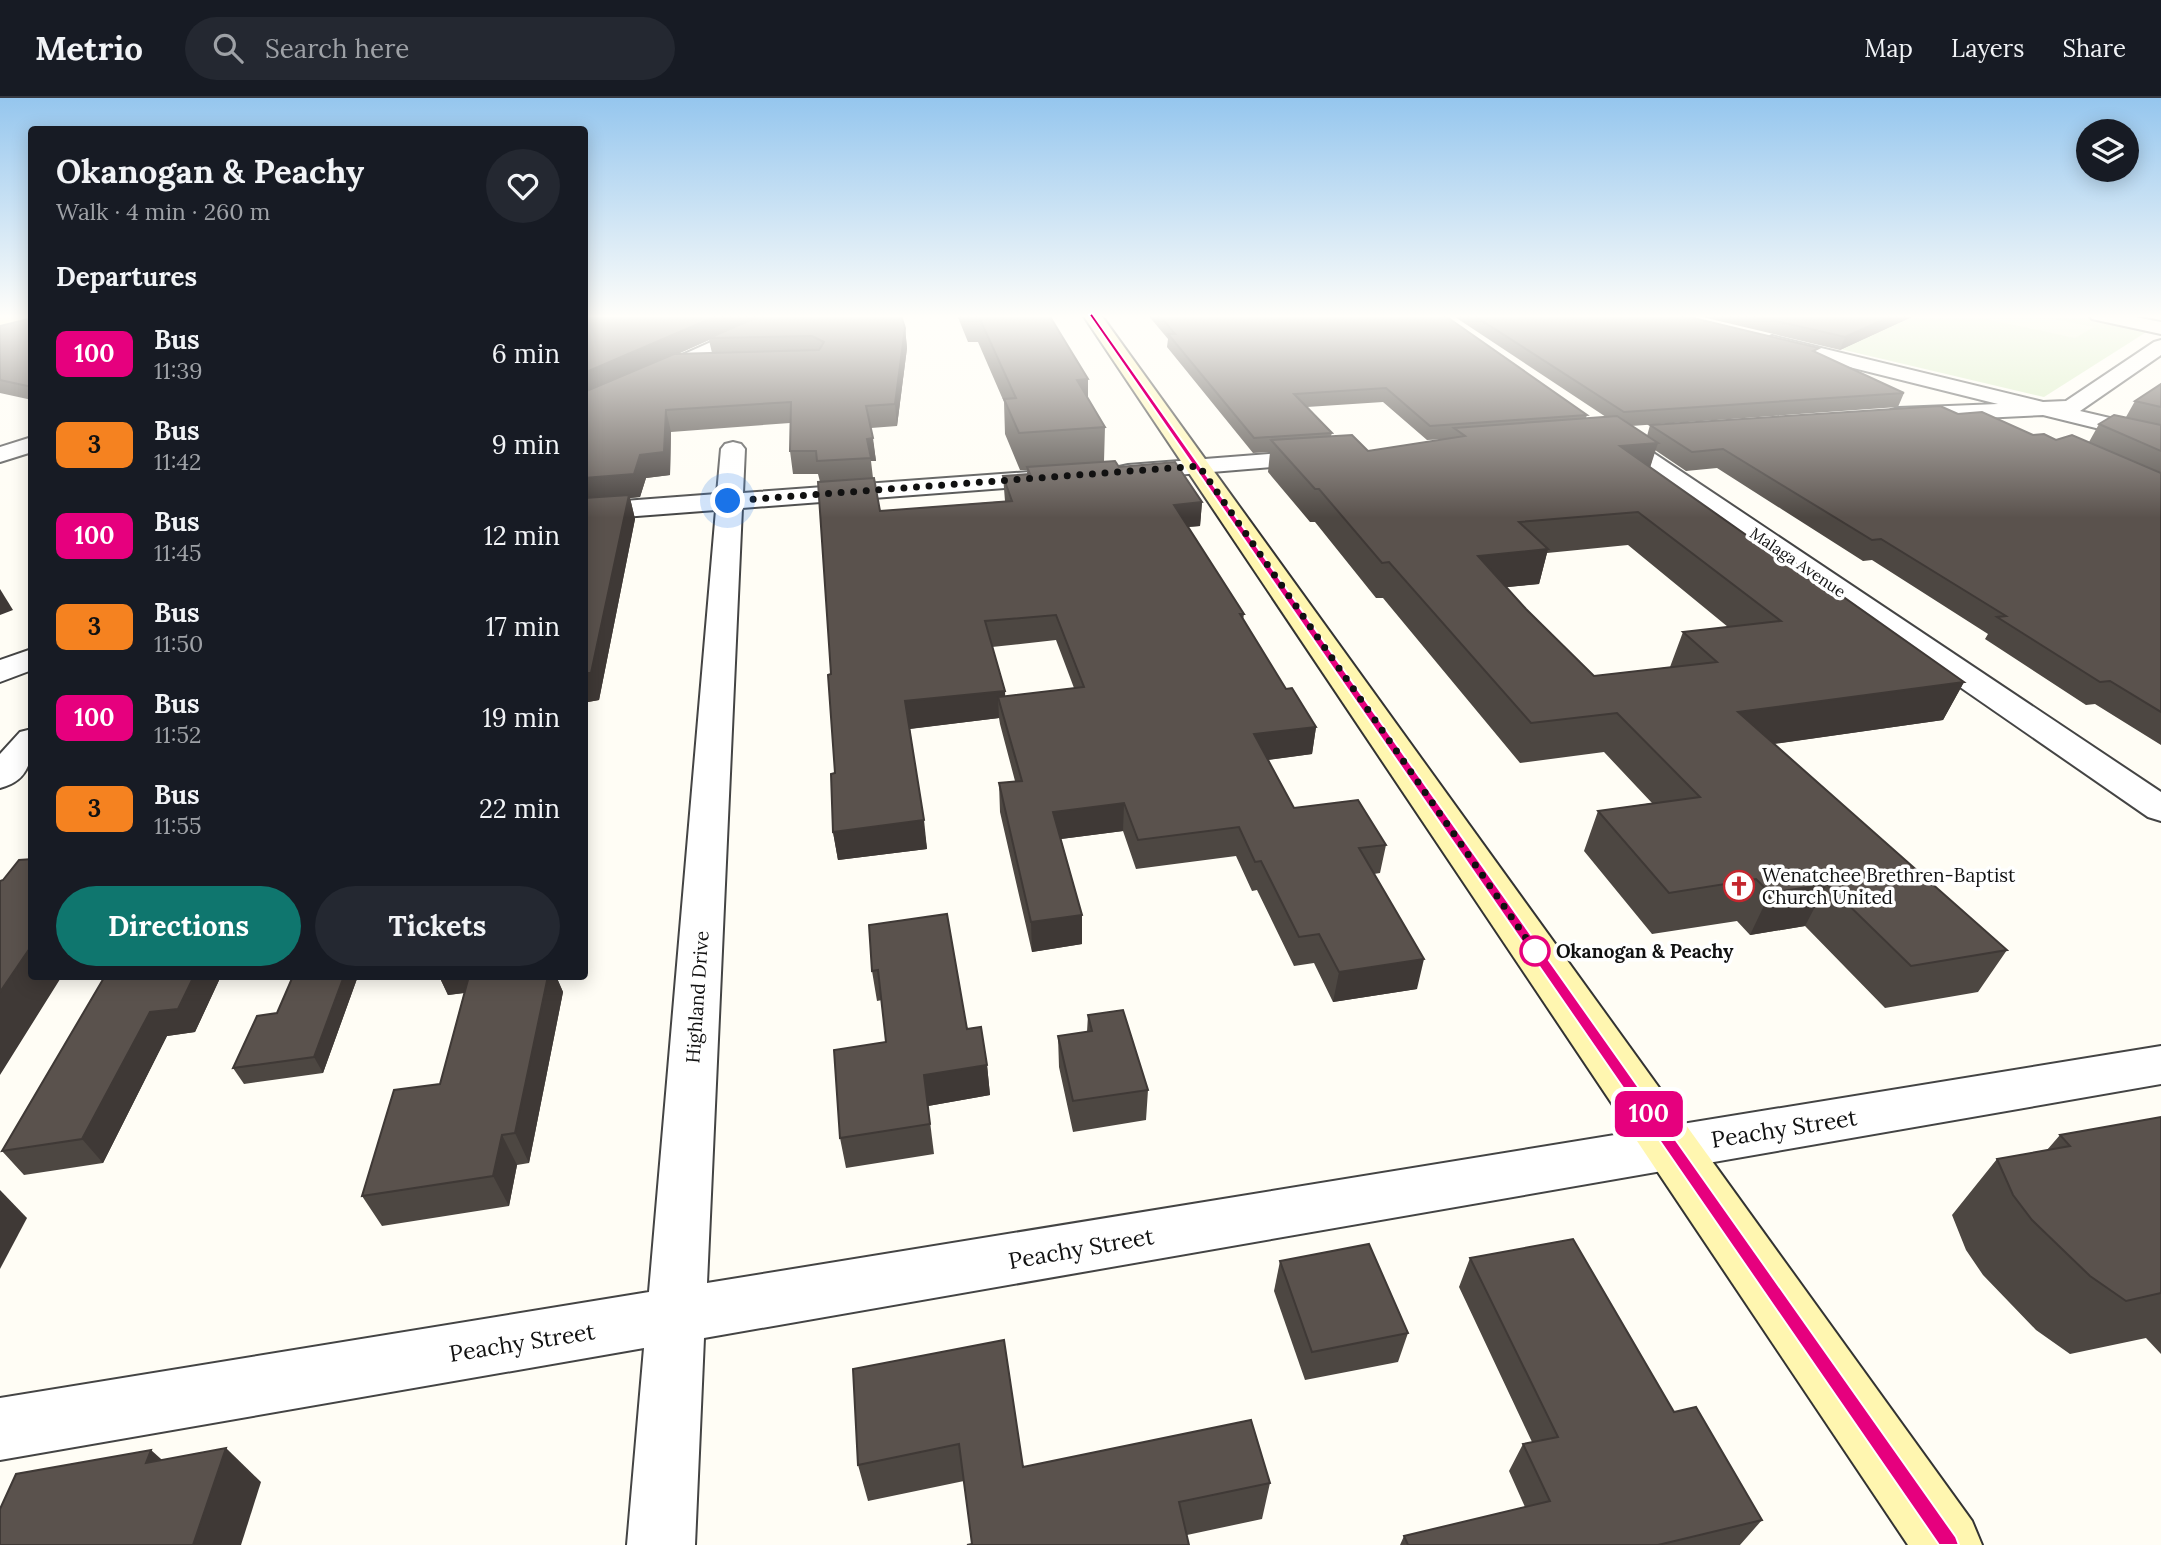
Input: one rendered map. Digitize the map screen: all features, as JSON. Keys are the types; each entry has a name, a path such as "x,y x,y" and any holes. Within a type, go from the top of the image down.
{"street":[{"path":"588,405 637,383"},
{"path":"1140,383 1948,1545"},
{"path":"1909,383 2036,419 2071,407 2107,383"},
{"path":"1875,417 2036,419 2161,437"},
{"name":"Malaga Avenue","path":"1655,433 1597,432 2161,809"},
{"path":"0,455 28,445"},
{"name":"Highland Drive","path":"661,1545 733,449"},
{"path":"1107,473 1343,456"},
{"path":"588,512 1081,475"},
{"path":"0,672 28,660"},
{"path":"0,778 28,744"},
{"name":"Peachy Street","path":"0,1429 2161,1065"}],"green space":[{"path":"1983,383 2067,383 2044,397"}],"building":[{"path":"606,383 898,383 895,404 866,406 873,438 867,439 871,458 817,461 816,451 790,451 791,402 666,410 664,452 640,455 634,474 588,478 588,390"},
{"path":"1009,383 1079,383 1105,427 1019,433 1004,399 1016,398"},
{"path":"1208,383 1541,383 1587,415 1430,426 1386,388 1294,394 1332,433 1254,438"},
{"path":"1578,383 1881,383 1904,393 1624,412"},
{"path":"2161,384 2161,407 2135,401"},
{"path":"1940,406 1958,414 1982,412 2033,435 2044,434 2056,440 2072,435 2161,473 2161,712 2110,681 2100,682 1997,617 2006,616 1881,539 1872,540 1723,449 1692,452 1650,425"},
{"path":"2114,415 2161,425 2161,451 2099,424"},
{"path":"1617,416 1658,443 1620,446 1759,544 1767,543 1964,682 1738,712 2007,950 1911,966 1827,884 1770,893 1756,879 1669,893 1598,811 1700,797 1617,713 1531,723 1389,562 1382,563 1319,489 1315,489 1271,440 1352,435 1368,451 1465,436 1454,428","holes":["1638,512 1781,621 1683,632 1717,662 1594,676 1526,609 1478,556 1548,549 1519,522"]},
{"path":"1115,461 1119,467 1175,462 1202,502 1174,505 1244,614 1240,614 1286,689 1292,688 1316,727 1254,734 1294,808 1358,800 1386,845 1359,848 1424,959 1339,972 1319,934 1299,937 1261,861 1255,862 1239,827 1138,840 1124,803 1053,812 1082,915 1031,922 999,783 1022,781 998,697 1084,687 1056,615 985,621 1005,691 905,701 924,820 833,832 831,774 835,773 828,675 831,674 818,482 874,478 880,511 1012,501 1003,476 1030,474 1027,467"},
{"path":"629,495 591,673 588,673 588,498"},
{"path":"28,859 28,951 0,992 0,881 19,860"},
{"path":"947,914 967,1029 981,1027 987,1065 924,1075 930,1124 840,1138 834,1050 886,1042 878,970 872,971 869,925"},
{"path":"103,980 192,980 178,1009 150,1012 82,1139 2,1151"},
{"path":"291,980 343,980 314,1057 233,1068 257,1016 277,1013"},
{"path":"468,980 547,980 515,1133 502,1135 493,1176 362,1196 394,1090 440,1084"},
{"path":"1123,1010 1148,1090 1073,1101 1058,1036 1092,1031 1088,1015"},
{"path":"2161,1117 2161,1293 2126,1301 2090,1276 2032,1220 2013,1195 1997,1159 2070,1146 2060,1135"},
{"path":"1573,1239 1674,1412 1696,1407 1762,1520 1658,1545 1408,1545 1404,1536 1550,1501 1523,1444 1558,1437 1470,1258"},
{"path":"1369,1244 1408,1333 1312,1352 1280,1261"},
{"path":"1004,1340 1023,1467 1251,1420 1270,1483 1179,1502 1189,1545 967,1545 972,1544 959,1444 858,1465 853,1369"},
{"path":"226,1448 193,1545 0,1545 0,1509 16,1474 151,1450 146,1463"}],"bus line":[{"name":"100","path":"1140,383 1947,1545"}],"place":[{"name":"Wenatchee Brethren-Baptist Church United","path":"1739,886"},
{"name":"Okanogan & Peachy","path":"1535,951"}],"route":[{"path":"728,501 1199,466 1535,951"}]}
